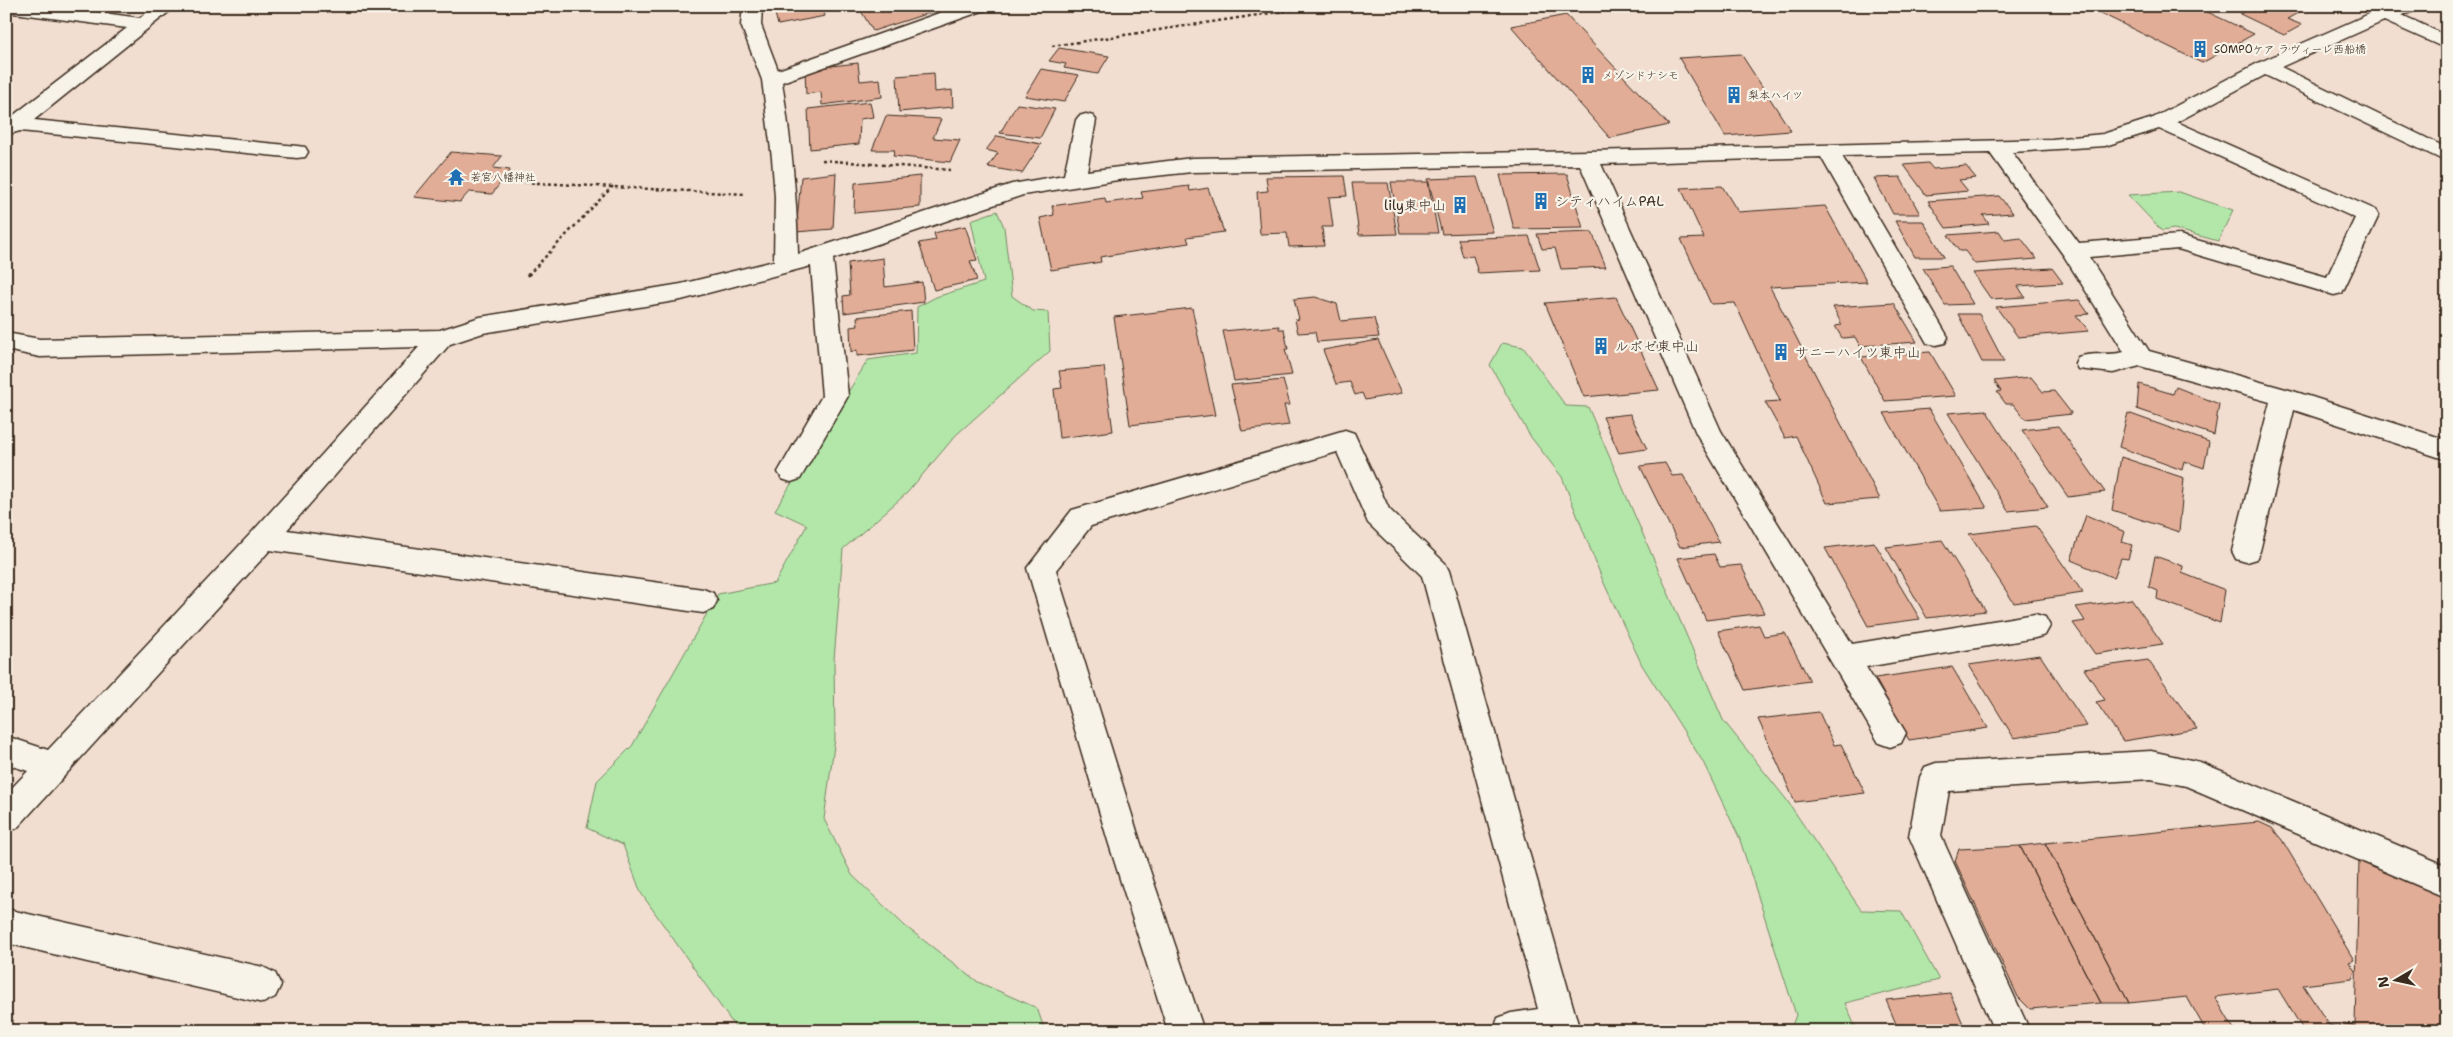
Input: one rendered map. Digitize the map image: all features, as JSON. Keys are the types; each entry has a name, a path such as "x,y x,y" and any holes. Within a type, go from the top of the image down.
{"street":[{"path":"6,6 144,24"},
{"path":"11,128 166,6"},
{"path":"752,6 751,25 772,79 783,158 786,197 786,266"},
{"path":"772,79 978,6"},
{"path":"6,342 40,348 441,338 480,325 681,292 786,266 1020,189 1192,165 1588,158 1828,150 1997,147 2052,145 2105,140 2160,122 2376,10 2411,6"},
{"path":"2376,10 2447,43"},
{"path":"2265,67 2447,156"},
{"path":"1074,180 1086,120"},
{"path":"2073,251 2179,242 2334,287 2368,216 2160,122"},
{"path":"11,128 297,152"},
{"path":"1997,147 2073,251 2140,357"},
{"path":"1828,150 1936,337"},
{"path":"1588,158 1709,433 1890,733"},
{"path":"791,472 835,396 821,254"},
{"path":"6,817 264,538 441,338"},
{"path":"2086,363 2113,364 2140,357 2284,397 2447,450"},
{"path":"2246,551 2284,397"},
{"path":"1186,1031 1124,841 1041,568 1082,518 1346,440 1378,515 1435,571 1560,1028 1511,1031"},
{"path":"264,538 704,601"},
{"path":"1846,658 2036,626"},
{"path":"6,750 53,766"},
{"path":"2012,1031 1925,836 1936,777 2151,765 2189,772 2447,882"},
{"path":"6,926 263,985"}],"path":[{"path":"1052,46 1311,7"},
{"path":"783,158 856,161 978,172 1020,189"},
{"path":"501,181 786,197"},
{"path":"480,325 614,186"}],"green space":[{"path":"2179,192 2233,210 2218,241 2174,229 2162,231 2128,195"},
{"path":"997,211 1004,227 1012,296 1033,311 1048,312 1050,351 956,435 907,493 843,549 834,660 835,738 824,819 852,875 905,926 978,982 1037,1008 1045,1031 738,1031 641,893 623,845 587,828 597,781 632,746 718,594 775,583 807,525 775,510 868,360 916,353 917,307 936,297 984,282 971,220"},
{"path":"1502,343 1523,347 1566,406 1588,407 1723,720 1786,799 1861,910 1901,911 1939,980 1845,1003 1857,1031 1790,1031 1796,1015 1739,837 1703,762 1642,665 1603,581 1562,477 1530,436 1490,365"}],"building":[{"path":"773,6 822,6 825,16 778,25"},
{"path":"858,6 935,6 930,8 932,12 873,31"},
{"name":"SOMPOケア ラヴィーレ西船橋","path":"2086,6 2195,6 2254,34 2202,63"},
{"path":"2247,6 2310,6 2287,19 2302,25 2284,35 2240,14 2251,8"},
{"name":"メゾンドナシモ","path":"1566,15 1669,125 1610,138 1511,26"},
{"path":"1059,48 1109,56 1098,74 1064,68 1066,64 1049,61"},
{"name":"梨本ハイツ","path":"1741,54 1791,131 1725,136 1679,58"},
{"path":"858,63 860,81 880,79 882,97 822,105 821,92 806,94 805,69"},
{"path":"1041,69 1079,75 1064,102 1025,96"},
{"path":"934,73 935,92 952,90 953,107 899,112 897,76"},
{"path":"870,102 873,117 860,119 859,144 810,149 808,109"},
{"path":"1017,104 1055,109 1040,138 1000,133"},
{"path":"886,116 941,119 933,138 960,140 950,162 893,156 895,150 872,150"},
{"path":"997,136 1041,144 1022,173 988,167 998,153 986,150"},
{"path":"451,152 502,156 493,168 510,170 492,194 469,192 460,202 414,197"},
{"path":"1928,163 1933,169 1966,166 1976,178 1959,180 1968,191 1926,195 1904,165"},
{"path":"836,173 833,229 796,232 801,177"},
{"name":"シティハイムPAL","path":"1567,174 1583,228 1514,229 1500,175"},
{"path":"920,176 920,207 854,213 855,183"},
{"path":"1344,176 1347,196 1329,197 1333,227 1322,227 1324,246 1289,247 1287,233 1260,234 1257,192 1268,191 1266,177"},
{"name":"lily東中山","path":"1477,177 1493,232 1442,234 1428,179"},
{"path":"1900,177 1920,214 1893,214 1874,178"},
{"path":"1391,182 1428,182 1438,233 1400,233"},
{"path":"1352,183 1388,183 1397,234 1359,235"},
{"path":"1189,186 1190,191 1208,188 1224,232 1187,237 1189,243 1100,257 1101,262 1051,270 1040,218 1054,215 1052,206 1105,198 1106,203 1143,198 1141,192"},
{"name":"サニーハイツ東中山","path":"1722,186 1738,212 1825,206 1867,282 1770,287 1880,499 1827,503 1796,436 1785,438 1765,402 1780,401 1735,303 1711,304 1681,239 1704,238 1681,188"},
{"path":"1999,196 2013,213 1983,215 1989,224 1946,228 1928,201"},
{"path":"1895,221 1923,221 1944,257 1915,257"},
{"path":"965,226 977,260 970,261 977,280 934,290 919,243 936,240 934,233"},
{"path":"1999,231 2005,240 2021,238 2037,259 1975,264 1965,251 1959,251 1948,235"},
{"path":"1592,232 1606,267 1561,269 1555,248 1542,249 1537,234"},
{"path":"1529,236 1540,270 1478,273 1473,256 1463,257 1458,239"},
{"path":"883,258 885,287 922,282 924,302 844,313 843,296 850,295 848,263"},
{"path":"1950,266 1973,304 1945,305 1923,268"},
{"path":"2052,268 2063,283 2018,286 2025,297 1991,299 1973,273"},
{"path":"1315,297 1337,304 1341,321 1374,318 1379,337 1317,342 1315,332 1298,333 1295,320 1299,319 1294,299"},
{"name":"ルポゼ東中山","path":"1616,297 1659,390 1584,397 1545,303"},
{"path":"2079,300 2089,314 2076,315 2089,331 2018,337 1996,307"},
{"path":"1894,303 1917,342 1860,346 1855,337 1842,338 1835,326 1842,325 1833,307"},
{"path":"1192,308 1215,415 1130,425 1114,317"},
{"path":"911,311 913,350 857,356 857,350 851,352 850,327 858,326 857,317"},
{"path":"1958,314 1979,314 2004,362 1982,362"},
{"path":"1279,326 1279,329 1284,329 1288,349 1285,349 1292,375 1234,381 1223,331"},
{"path":"1378,340 1402,393 1365,400 1362,393 1355,395 1350,382 1336,384 1323,350"},
{"path":"1930,352 1956,396 1885,401 1861,357"},
{"path":"1104,367 1113,431 1059,438 1054,389 1062,388 1059,371"},
{"path":"2031,377 2043,392 2054,391 2072,414 2025,419 2013,404 2006,404 1997,392 2001,391 1994,381"},
{"path":"1283,380 1290,405 1284,405 1289,425 1242,431 1231,385"},
{"path":"2139,384 2173,394 2176,387 2219,404 2214,435 2137,409"},
{"path":"1929,409 1987,508 1940,511 1884,413"},
{"path":"1986,410 2048,507 2008,511 1948,413"},
{"path":"2128,413 2209,442 2204,468 2184,461 2182,470 2119,447"},
{"path":"1630,414 1647,449 1619,453 1603,417"},
{"path":"2058,426 2105,492 2068,497 2022,430"},
{"path":"2121,457 2184,478 2179,532 2112,510"},
{"path":"1665,463 1672,476 1683,475 1719,542 1680,547 1640,466"},
{"path":"2086,515 2125,532 2122,542 2132,545 2128,559 2121,558 2114,578 2071,560"},
{"path":"2036,526 2083,593 2014,603 1969,534"},
{"path":"1942,540 1986,611 1927,618 1886,547"},
{"path":"1874,542 1920,619 1868,626 1825,548"},
{"path":"1714,554 1720,567 1741,565 1764,613 1706,620 1678,558"},
{"path":"2155,556 2183,566 2182,573 2225,590 2220,623 2157,599 2158,591 2149,587"},
{"path":"2131,599 2163,644 2095,654 2073,623 2085,621 2076,607"},
{"path":"1759,625 1764,636 1785,633 1810,681 1745,690 1718,631"},
{"path":"2040,655 2087,726 2014,738 1969,665"},
{"path":"2148,660 2197,729 2123,741 2096,702 2105,700 2084,669"},
{"path":"1952,667 1988,728 1909,740 1875,678"},
{"path":"1819,712 1834,745 1841,744 1865,793 1795,802 1758,719"},
{"path":"2259,822 2272,828 2282,840 2354,960 2349,962 2355,971 2352,979 2303,985 2329,1025 2337,1027 2344,1023 2355,1026 2359,861 2447,897 2447,1031 2304,1031 2278,989 2215,997 2235,1031 2206,1031 2187,997 2129,1003 2045,843"},
{"path":"2045,843 2129,1003 2101,1003 2020,846"},
{"path":"2020,846 2101,1003 2030,1009 2018,997 1955,861 1959,849"},
{"path":"1950,993 1966,1031 1899,1031 1886,1000"}],"place":[{"name":"SOMPOケア ラヴィーレ西船橋","path":"2200,49"},
{"name":"メゾンドナシモ","path":"1588,75"},
{"name":"梨本ハイツ","path":"1734,95"},
{"name":"若宮八幡神社","path":"456,177"},
{"name":"シティハイムPAL","path":"1541,201"},
{"name":"lily東中山","path":"1460,205"},
{"name":"ルポゼ東中山","path":"1601,346"},
{"name":"サニーハイツ東中山","path":"1781,352"}]}
